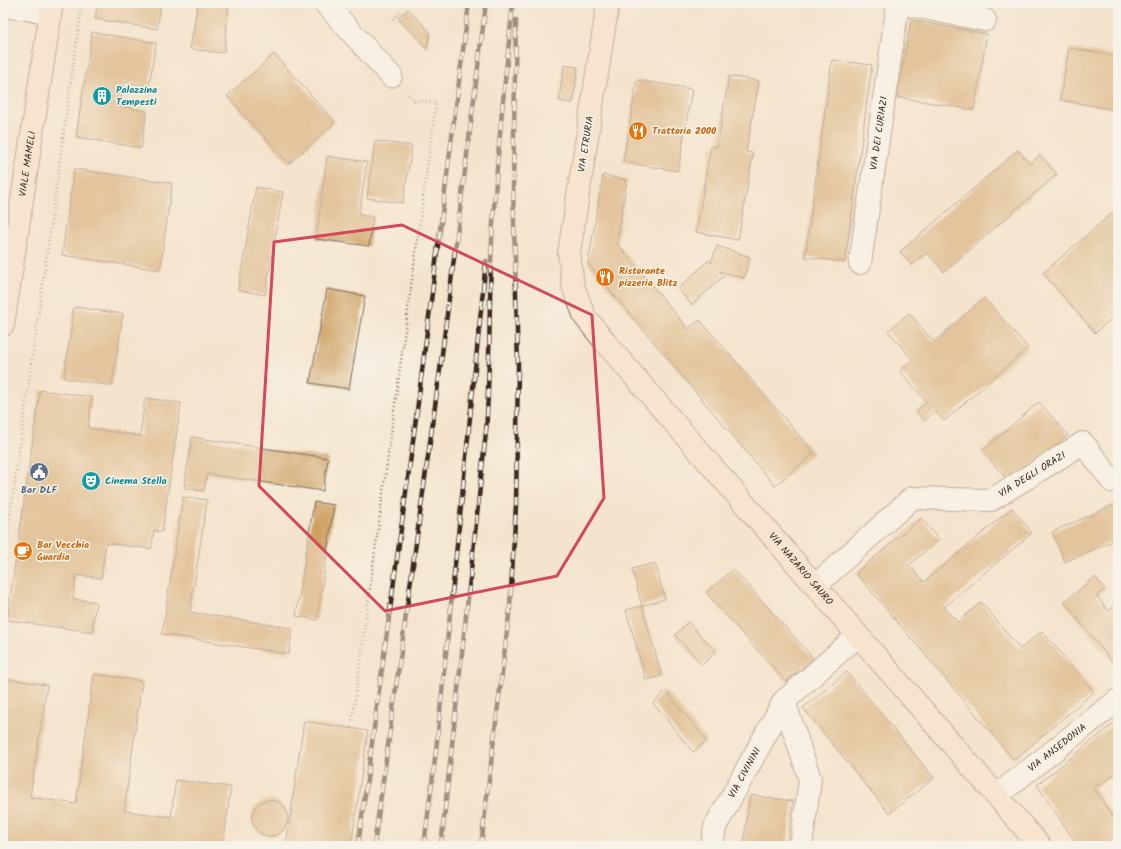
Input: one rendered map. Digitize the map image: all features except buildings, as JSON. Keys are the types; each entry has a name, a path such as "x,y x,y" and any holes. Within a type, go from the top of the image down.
{"street":[{"path":"326,3 391,76"},
{"name":"VIA ETRURIA","path":"573,286 569,253 608,3"},
{"name":"VIA DEI CURIAZI","path":"860,263 898,3 985,20"},
{"path":"3,6 51,8"},
{"name":"VIALE MAMELI","path":"3,325 51,8"},
{"name":"VIA NAZARIO SAURO","path":"573,286 585,316 614,354 816,585 857,636 1040,846"},
{"name":"VIA DEGLI ORAZI","path":"816,585 912,498 991,500 1083,443 1112,481 1118,479"},
{"name":"VIA CIVININI","path":"712,846 714,827 784,701 857,636"},
{"name":"VIA ANSEDONIA","path":"996,796 1118,700"},
{"path":"784,701 810,779 801,846"}],"path":[{"path":"3,566 82,3"},
{"path":"393,19 400,12 402,14"},
{"path":"351,728 436,104 420,102"}],"highlighted area":[{"path":"402,225 592,315 604,498 557,576 385,611 259,486 274,242"}],"railway":[{"path":"358,846 415,426 469,3"},
{"path":"374,846 440,370 486,3"},
{"path":"441,846 486,432 490,281 495,196 513,3"},
{"path":"481,846 510,607 516,505 518,366 513,187 516,20"},
{"path":"424,846 436,751 486,261"}],"place":[{"name":"Palazzina Tempesti","path":"102,96"},
{"name":"Trattoria 2000","path":"638,131"},
{"name":"Ristorante pizzeria Blitz","path":"605,277"},
{"name":"Bar DLF","path":"39,472"},
{"name":"Cinema Stella","path":"91,481"},
{"name":"Bar Vecchia Guardia","path":"23,551"}]}
